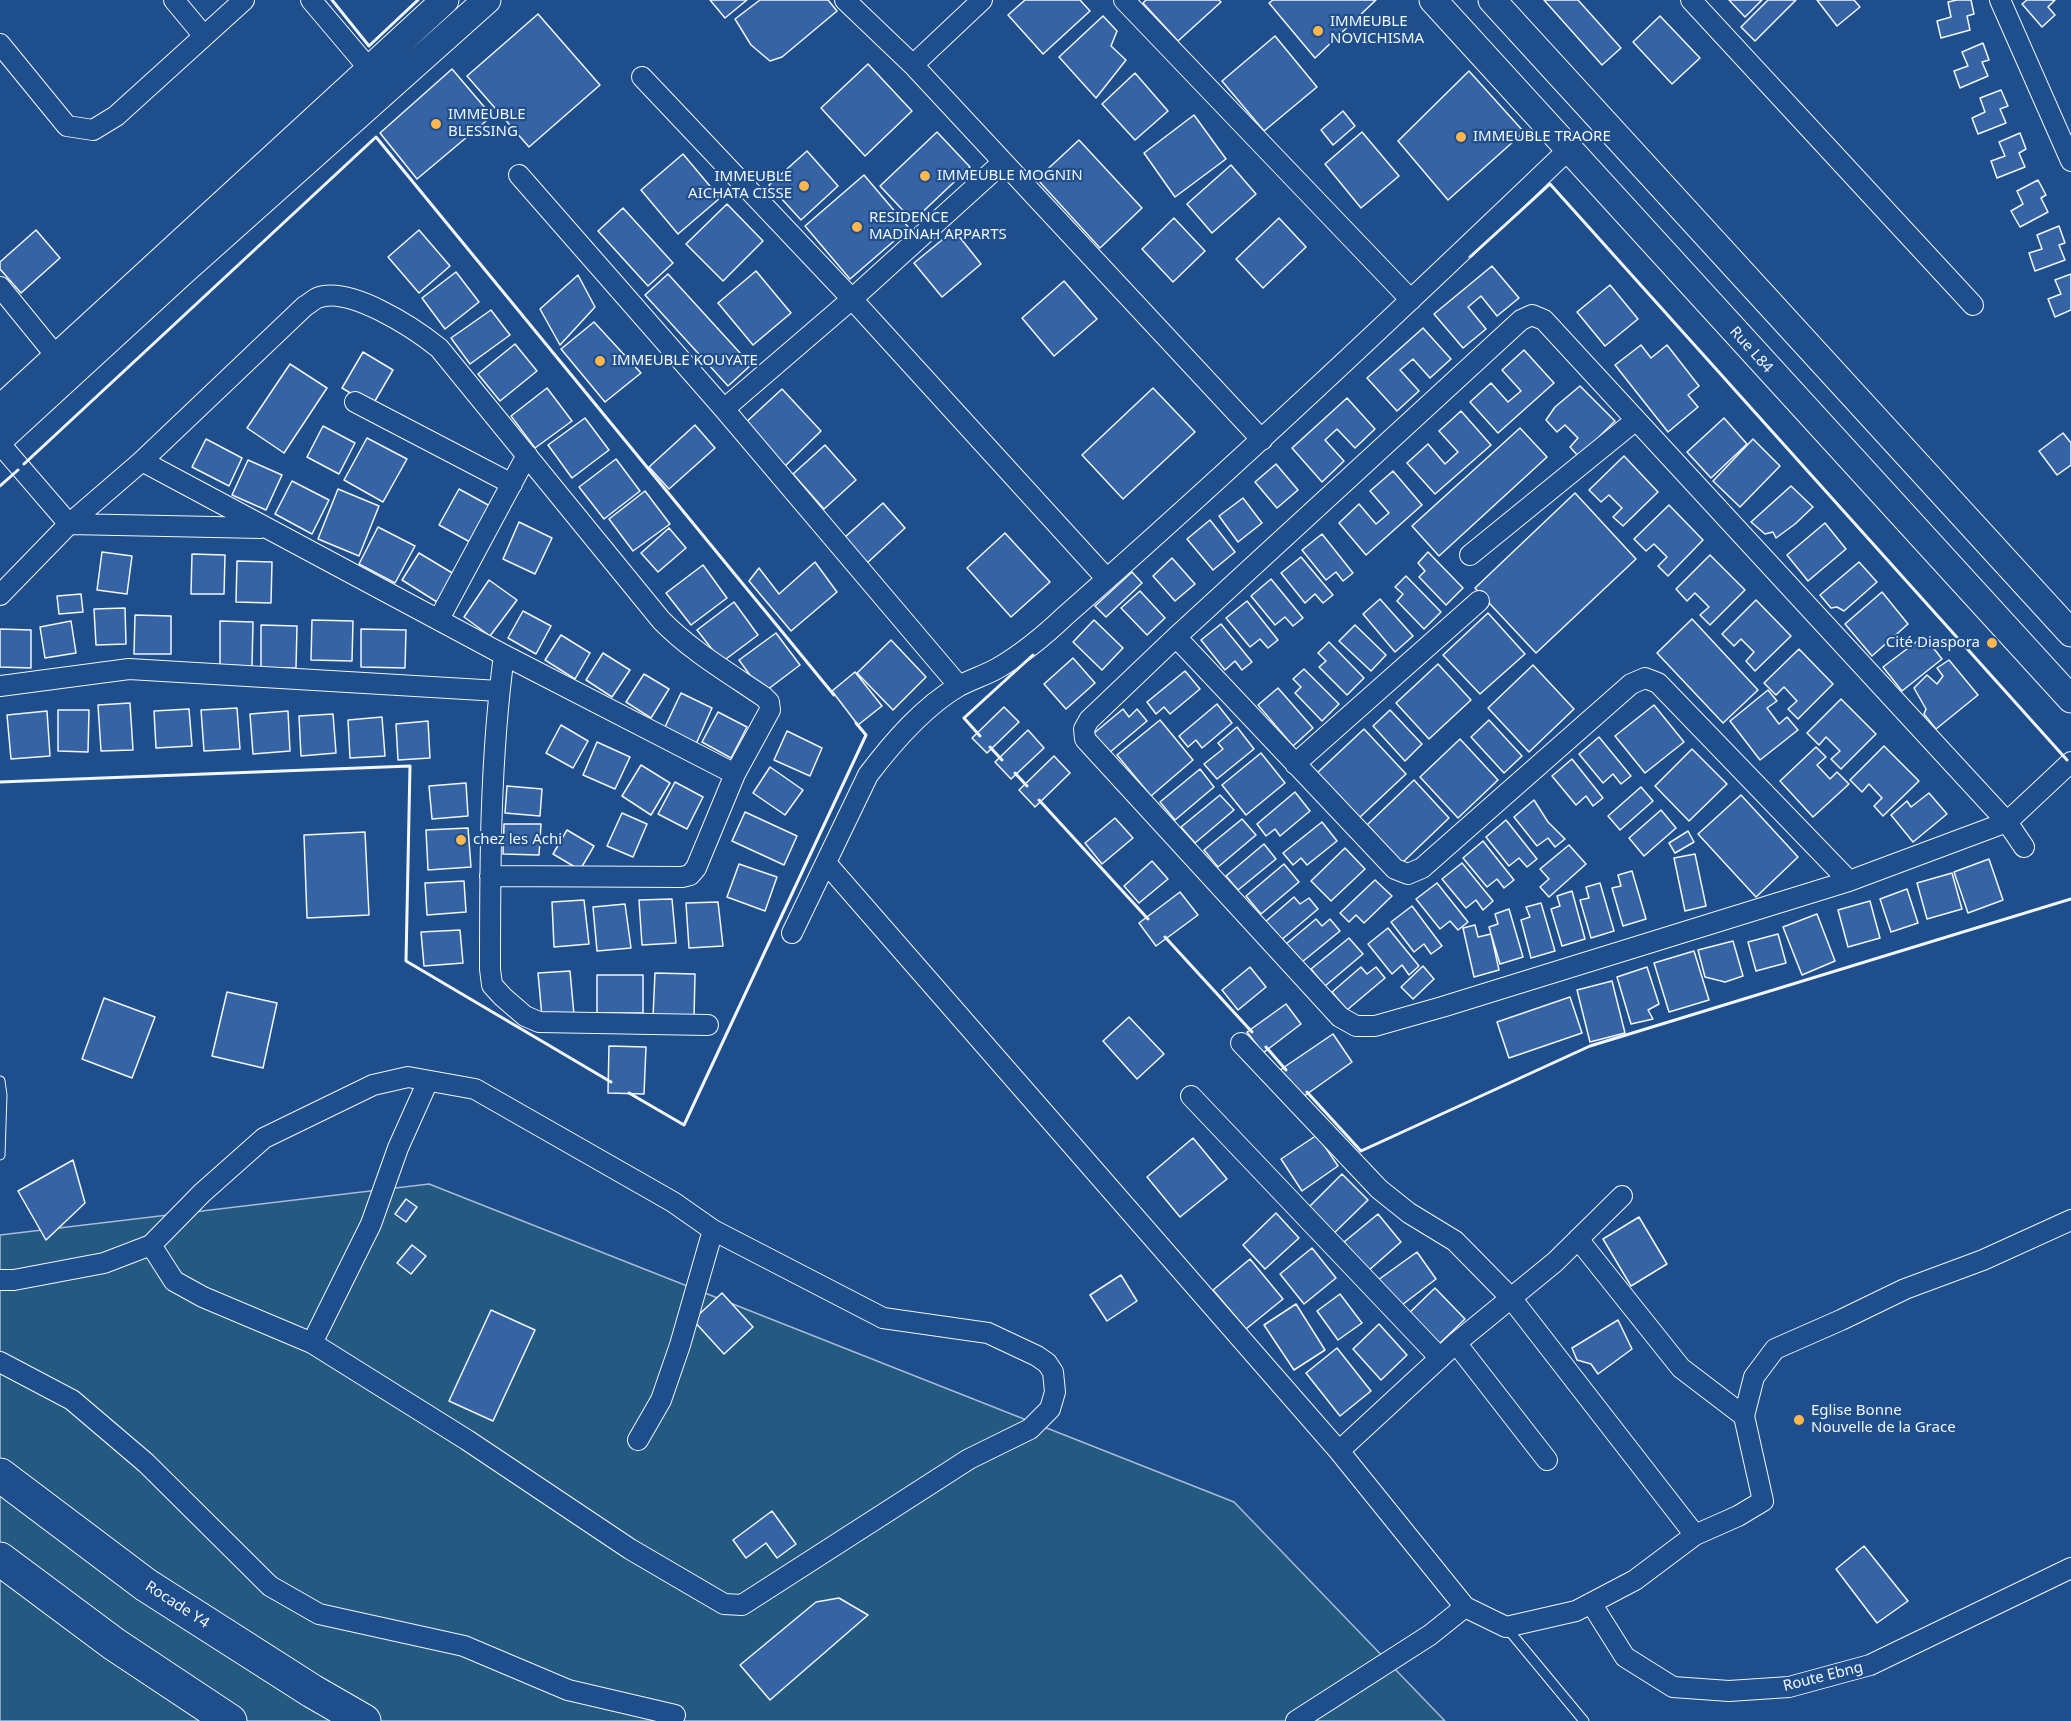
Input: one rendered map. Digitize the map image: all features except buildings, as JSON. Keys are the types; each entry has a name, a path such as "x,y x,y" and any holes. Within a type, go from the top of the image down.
{"highway":[{"name":"Rocade Y4","path":"0,1474 146,1585 312,1691 364,1721"},
{"path":"0,1559 114,1644 230,1721"}],"main road":[{"path":"0,409 445,0"},
{"path":"0,439 182,272 487,0"},
{"name":"Rue L84","path":"1433,0 2071,699"},
{"path":"1492,0 2071,633"},
{"path":"1613,199 1647,168"}],"street":[{"path":"174,0 204,36"},
{"path":"0,44 67,126 93,130 116,117 244,0"},
{"path":"311,0 387,89"},
{"path":"845,0 913,64 1002,163 1262,441"},
{"path":"913,64 982,0"},
{"path":"1124,0 1412,300"},
{"path":"1691,0 1973,305"},
{"path":"2000,0 2065,123 2071,161"},
{"path":"642,77 852,299 1107,579"},
{"path":"792,933 868,775 922,713 959,686 997,668 1025,650 1107,579 1262,441 1568,150"},
{"path":"724,409 852,299 1002,163"},
{"path":"519,175 724,409 959,686"},
{"path":"0,287 57,357"},
{"path":"0,595 69,524 142,461 305,306 318,298 334,297 360,302 393,316 418,331 439,348 674,634 689,647 769,702 770,710 735,774 696,868 690,875 681,877 490,876"},
{"path":"2024,847 2007,822 1544,320 1532,315 1521,320 1176,637 1089,720 1084,729 1085,739 1340,1017 1356,1026 1375,1026 1431,1010 1850,881 2007,822 2071,762"},
{"path":"355,402 512,484"},
{"path":"1470,555 1636,420"},
{"path":"0,444 69,524 267,528"},
{"path":"439,619 527,455"},
{"path":"142,461 504,655 735,774"},
{"path":"1295,764 1479,601"},
{"path":"1176,637 1395,869 1408,874 1422,868 1631,684 1645,678 1658,683 1850,881"},
{"path":"504,655 490,876 492,985 525,1016 538,1022 708,1025"},
{"path":"0,686 129,669 500,691"},
{"path":"826,863 1339,1451 1465,1607 1506,1627 1576,1611 1635,1580 1695,1536 1763,1501 1744,1416 1754,1377 1775,1348 1905,1289 1983,1260 2071,1220"},
{"path":"1241,1043 1379,1189 1409,1213 1455,1241 1511,1298 1695,1536"},
{"path":"0,1280 14,1280 105,1263 151,1245 202,1193 264,1138 373,1085 408,1077 475,1089 673,1202 713,1230 884,1318 988,1333 1037,1356 1047,1363 1053,1372 1054,1392 1050,1409 1030,1429 969,1459 742,1605 724,1604 630,1549 467,1440 312,1343 203,1297 174,1281 151,1245"},
{"path":"312,1343 371,1224 398,1148 428,1081"},
{"path":"1191,1096 1440,1358"},
{"path":"1339,1451 1456,1343 1555,1262 1622,1196"},
{"path":"638,1440 661,1400 681,1345 713,1230"},
{"path":"1578,1239 1681,1368 1744,1416"},
{"path":"1456,1343 1547,1460"},
{"path":"0,1362 72,1400 146,1463 270,1586 319,1614 464,1646 568,1690 675,1715"},
{"name":"Route Ebng","path":"1591,1603 1625,1657 1673,1687 1729,1691 1790,1687 1870,1665 2071,1568"},
{"path":"1296,1721 1431,1635 1465,1607"}],"lane":[{"path":"0,1081 2,1095 0,1155"},
{"path":"1506,1627 1584,1721"}],"shaded area":[{"path":"429,1184 1234,1502 1445,1721 0,1721 0,1235"}],"wall":[{"path":"332,0 369,46 418,0"},
{"path":"24,464 376,137 834,695"},
{"path":"1470,257 1550,184 2067,760"},
{"path":"0,486 18,470"},
{"path":"980,736 964,718 1033,655"},
{"path":"629,1093 684,1125 866,735 856,723"},
{"path":"990,747 1002,760"},
{"path":"0,782 410,766 406,961 611,1082"},
{"path":"1015,773 1027,786"},
{"path":"1039,800 1148,919"},
{"path":"1307,1092 1361,1151 1590,1046 2071,899"},
{"path":"1165,937 1252,1032"},
{"path":"1266,1047 1286,1070"}],"place":[{"name":"IMMEUBLE NOVICHISMA","path":"1318,31"},
{"name":"IMMEUBLE BLESSING","path":"436,124"},
{"name":"IMMEUBLE TRAORE","path":"1461,137"},
{"name":"IMMEUBLE MOGNIN","path":"925,176"},
{"name":"IMMEUBLE AICHATA CISSE","path":"804,186"},
{"name":"RESIDENCE MADINAH APPARTS","path":"857,227"},
{"name":"IMMEUBLE KOUYATE","path":"600,361"},
{"name":"Cité Diaspora","path":"1992,643"},
{"name":"chez les Achi","path":"461,840"},
{"name":"Eglise Bonne Nouvelle de la Grace","path":"1799,1420"}]}
